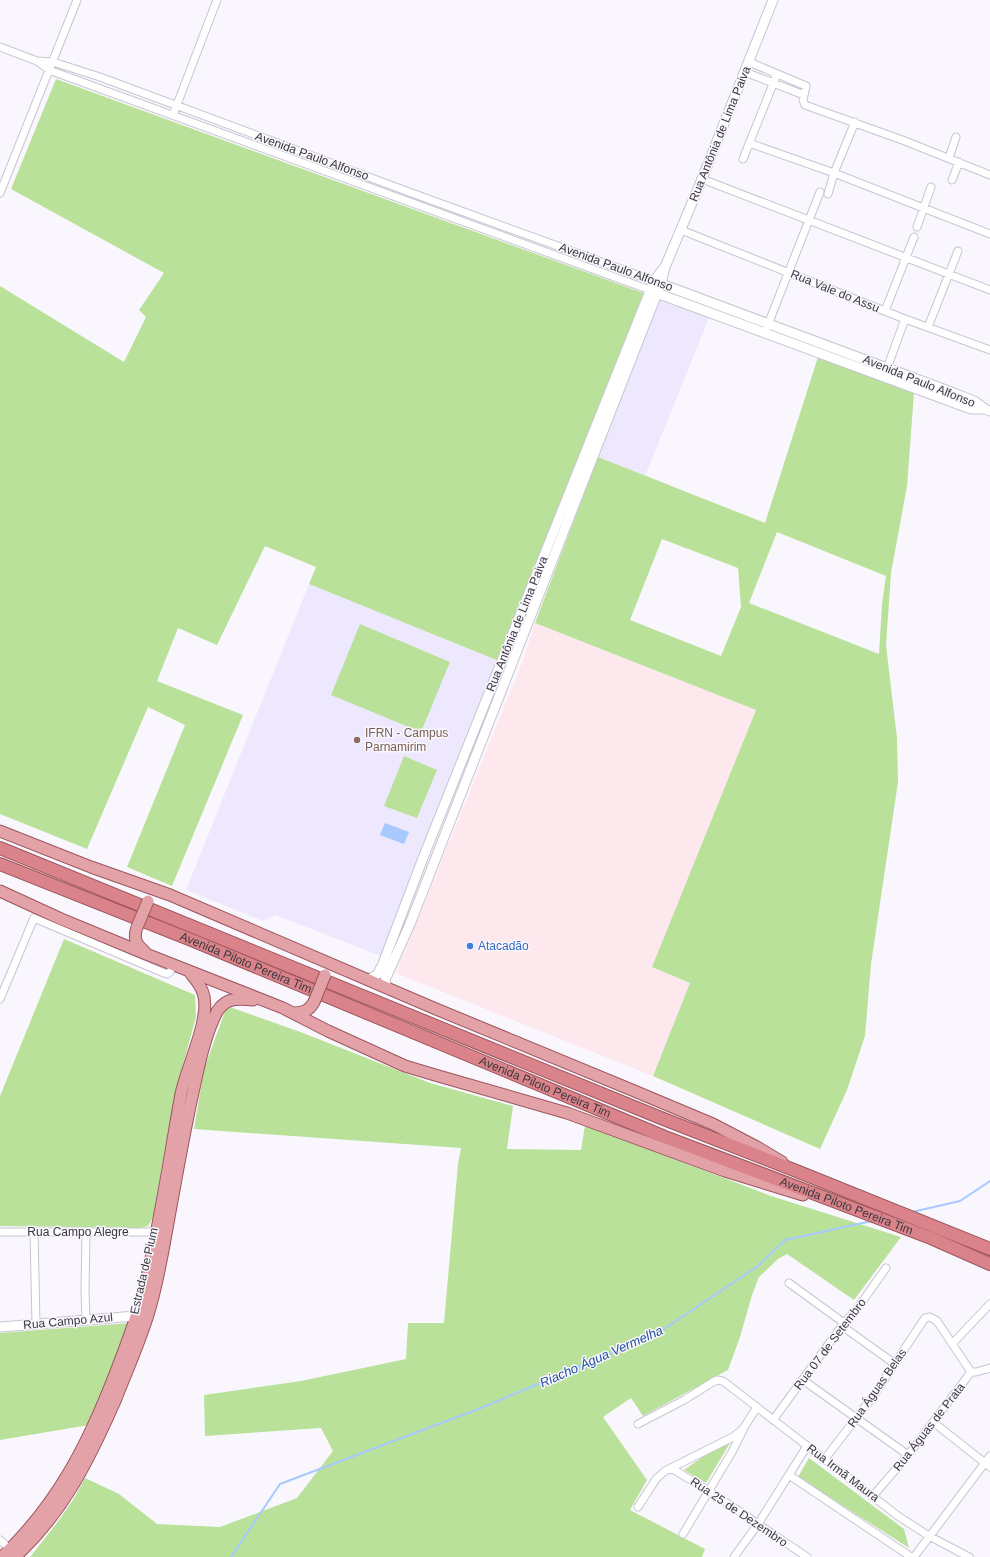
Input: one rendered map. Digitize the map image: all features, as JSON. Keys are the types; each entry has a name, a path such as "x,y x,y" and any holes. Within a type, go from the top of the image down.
{"highway":[{"path":"0,848 104,898"},
{"path":"0,864 104,898"},
{"name":"Avenida Piloto Pereira Tim","path":"104,898 596,1091 990,1249"},
{"name":"Avenida Piloto Pereira Tim","path":"104,898 259,967 614,1116 887,1221 990,1264"}],"main road":[{"path":"0,831 92,868 170,895 367,980 713,1124 757,1146 799,1172"},
{"path":"0,891 36,913 264,1000 295,1013 405,1066 567,1113 725,1171 843,1205"},
{"path":"146,954 135,940 134,935 137,927 148,901 158,895 170,895"},
{"path":"295,1013 309,1010 314,1002 325,976 326,967 319,959"},
{"name":"Estrada de Pium","path":"13,1553 21,1539 51,1502 70,1472 90,1435 109,1390 136,1316 144,1289 156,1232 182,1089 205,1016 206,1001 203,993 189,972"},
{"name":"Estrada de Pium","path":"2,1557 13,1553 45,1526 60,1507 78,1478 111,1410 138,1344 147,1318 157,1280 183,1137 200,1064 214,1016 228,1000 240,998 264,1000"}],"street":[{"path":"0,193 77,0"},
{"path":"173,116 217,0"},
{"name":"Rua Antônia de Lima Paiva","path":"367,980 375,977 378,973 657,282 666,266 681,230 774,0"},
{"name":"Avenida Paulo Alfonso","path":"0,47 37,60 53,62 100,77 716,304 766,328 883,377 971,409 987,410"},
{"name":"Avenida Paulo Alfonso","path":"37,60 49,70 713,314 766,328 887,367 974,401 987,410"},
{"path":"749,62 807,87 803,102 805,105 854,122 990,175"},
{"path":"745,72 804,95"},
{"path":"743,159 777,74"},
{"path":"788,88 792,80"},
{"path":"214,131 218,121"},
{"path":"828,194 834,173 854,122"},
{"path":"949,158 956,137"},
{"path":"749,142 834,173 990,234"},
{"path":"952,180 959,162"},
{"path":"702,179 990,290"},
{"path":"917,227 931,187"},
{"path":"766,328 820,192"},
{"path":"461,221 464,211"},
{"name":"Rua Vale do Assu","path":"681,230 905,319 990,350"},
{"path":"885,311 914,236"},
{"path":"928,327 958,251"},
{"name":"Rua Antônia de Lima Paiva","path":"387,988 386,980 452,816 653,292"},
{"path":"713,314 716,304"},
{"path":"883,377 905,319"},
{"path":"442,812 452,816"},
{"path":"407,901 417,905"},
{"path":"0,999 36,913 164,973 167,974 170,972 173,965"},
{"name":"Rua Campo Alegre","path":"0,1232 156,1232"},
{"path":"34,1232 36,1324"},
{"path":"86,1232 84,1292 86,1320"},
{"name":"Rua 07 de Setembro","path":"773,1420 886,1268"},
{"path":"788,1283 895,1364"},
{"path":"971,1372 952,1344 990,1304"},
{"name":"Rua Campo Azul","path":"0,1327 136,1316"},
{"name":"Rua Águas Belas","path":"824,1460 856,1419 895,1364 920,1325 928,1317 930,1316 937,1321 952,1344"},
{"name":"Rua Águas de Prata","path":"873,1496 908,1455 971,1372 990,1368"},
{"path":"803,1380 908,1455"},
{"name":"Rua Irmã Maura","path":"638,1424 684,1400 713,1382 723,1381 898,1516 929,1536 969,1557"},
{"path":"683,1534 757,1407"},
{"path":"933,1422 987,1465"},
{"path":"638,1506 656,1479 664,1471 733,1436 743,1429"},
{"path":"734,1557 758,1524 807,1446"},
{"path":"789,1475 913,1557 987,1465 990,1456"},
{"name":"Rua 25 de Dezembro","path":"671,1468 709,1491 807,1557"},
{"path":"0,1540 13,1553"}],"shaded area":[{"path":"660,299 709,318 645,476 598,457"},
{"name":"IFRN - Campus Parnamirim","path":"309,584 499,661 381,956 275,915 263,921 186,890"},
{"path":"535,623 756,710 652,967 690,983 653,1076 396,973 522,663"}],"green space":[{"path":"56,79 646,294 499,661 309,584 316,567 265,546 217,645 178,628 157,681 243,715 172,886 127,867 185,725 148,707 87,849 0,814 0,286 124,362 146,317 139,310 164,273 11,189"},
{"path":"818,357 914,393 907,486 891,573 886,645 897,738 898,782 871,964 865,1036 847,1090 820,1149 653,1076 690,983 652,967 756,710 535,623 598,457 765,523","holes":["777,532 886,576 882,604 879,654 749,603","662,539 738,568 741,607 721,656 630,620"]},
{"path":"360,624 450,662 421,732 331,695"},
{"path":"404,756 437,770 417,818 384,806"},
{"path":"64,939 195,995 196,1017 181,1072 168,1131 153,1217 148,1226 140,1228 0,1226 0,1096"},
{"path":"227,1006 303,1033 430,1083 513,1106 507,1149 581,1150 585,1125 771,1196 901,1237 854,1300 787,1254 778,1259 759,1277 728,1370 643,1416 631,1398 603,1417 647,1480 630,1510 705,1549 702,1557 30,1557 67,1509 85,1478 119,1494 157,1524 220,1527 297,1498 333,1451 321,1428 205,1436 204,1395 301,1381 406,1359 408,1323 444,1323 458,1164 461,1148 194,1129 204,1069"},
{"path":"130,1323 89,1425 0,1440 0,1333"},
{"path":"730,1443 706,1483 684,1470 707,1454"},
{"path":"809,1458 904,1529 909,1548 798,1477"}],"water":[{"path":"385,823 409,832 404,844 380,835"}],"waterway":[{"name":"Riacho Água Vermelha","path":"912,1212 960,1201 990,1181"},
{"name":"Riacho Água Vermelha","path":"231,1557 280,1484 481,1408 658,1333 758,1266 785,1240 872,1221"}],"place":[{"name":"IFRN - Campus Parnamirim","path":"357,740"},
{"name":"Atacadão","path":"470,946"}]}
